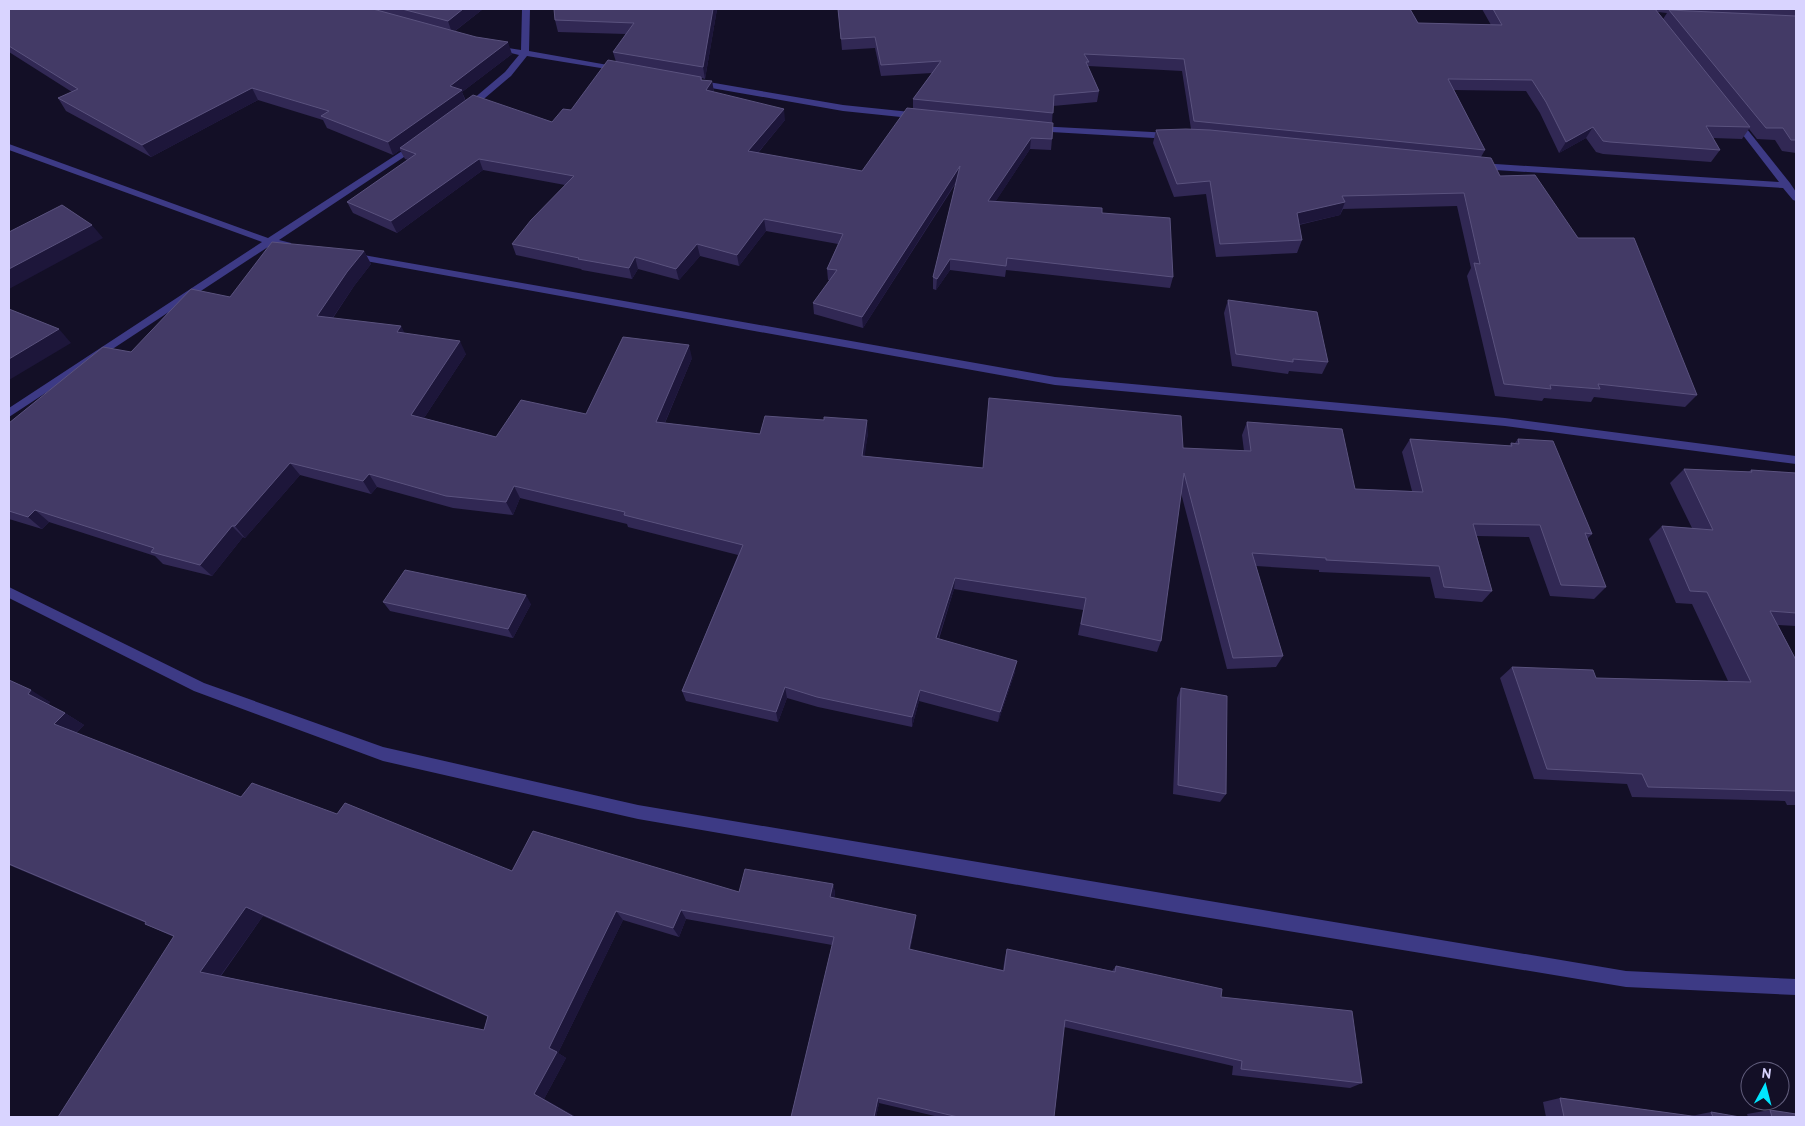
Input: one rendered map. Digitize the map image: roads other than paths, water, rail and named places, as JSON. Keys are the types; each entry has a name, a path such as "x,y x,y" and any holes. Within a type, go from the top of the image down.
{"street":[{"path":"459,115 481,99 508,74 525,53 526,9"},
{"path":"484,45 631,71"},
{"path":"689,81 843,108 932,118"},
{"path":"1732,116 1796,198"},
{"path":"1031,128 1177,137"},
{"path":"9,413 268,241 390,164 428,137"},
{"path":"9,147 268,241 298,246"},
{"path":"1470,165 1787,185"},
{"path":"337,253 1055,381 1506,422 1796,460"},
{"path":"9,592 199,687 383,754 638,812 1170,904 1626,979 1796,987"}]}
